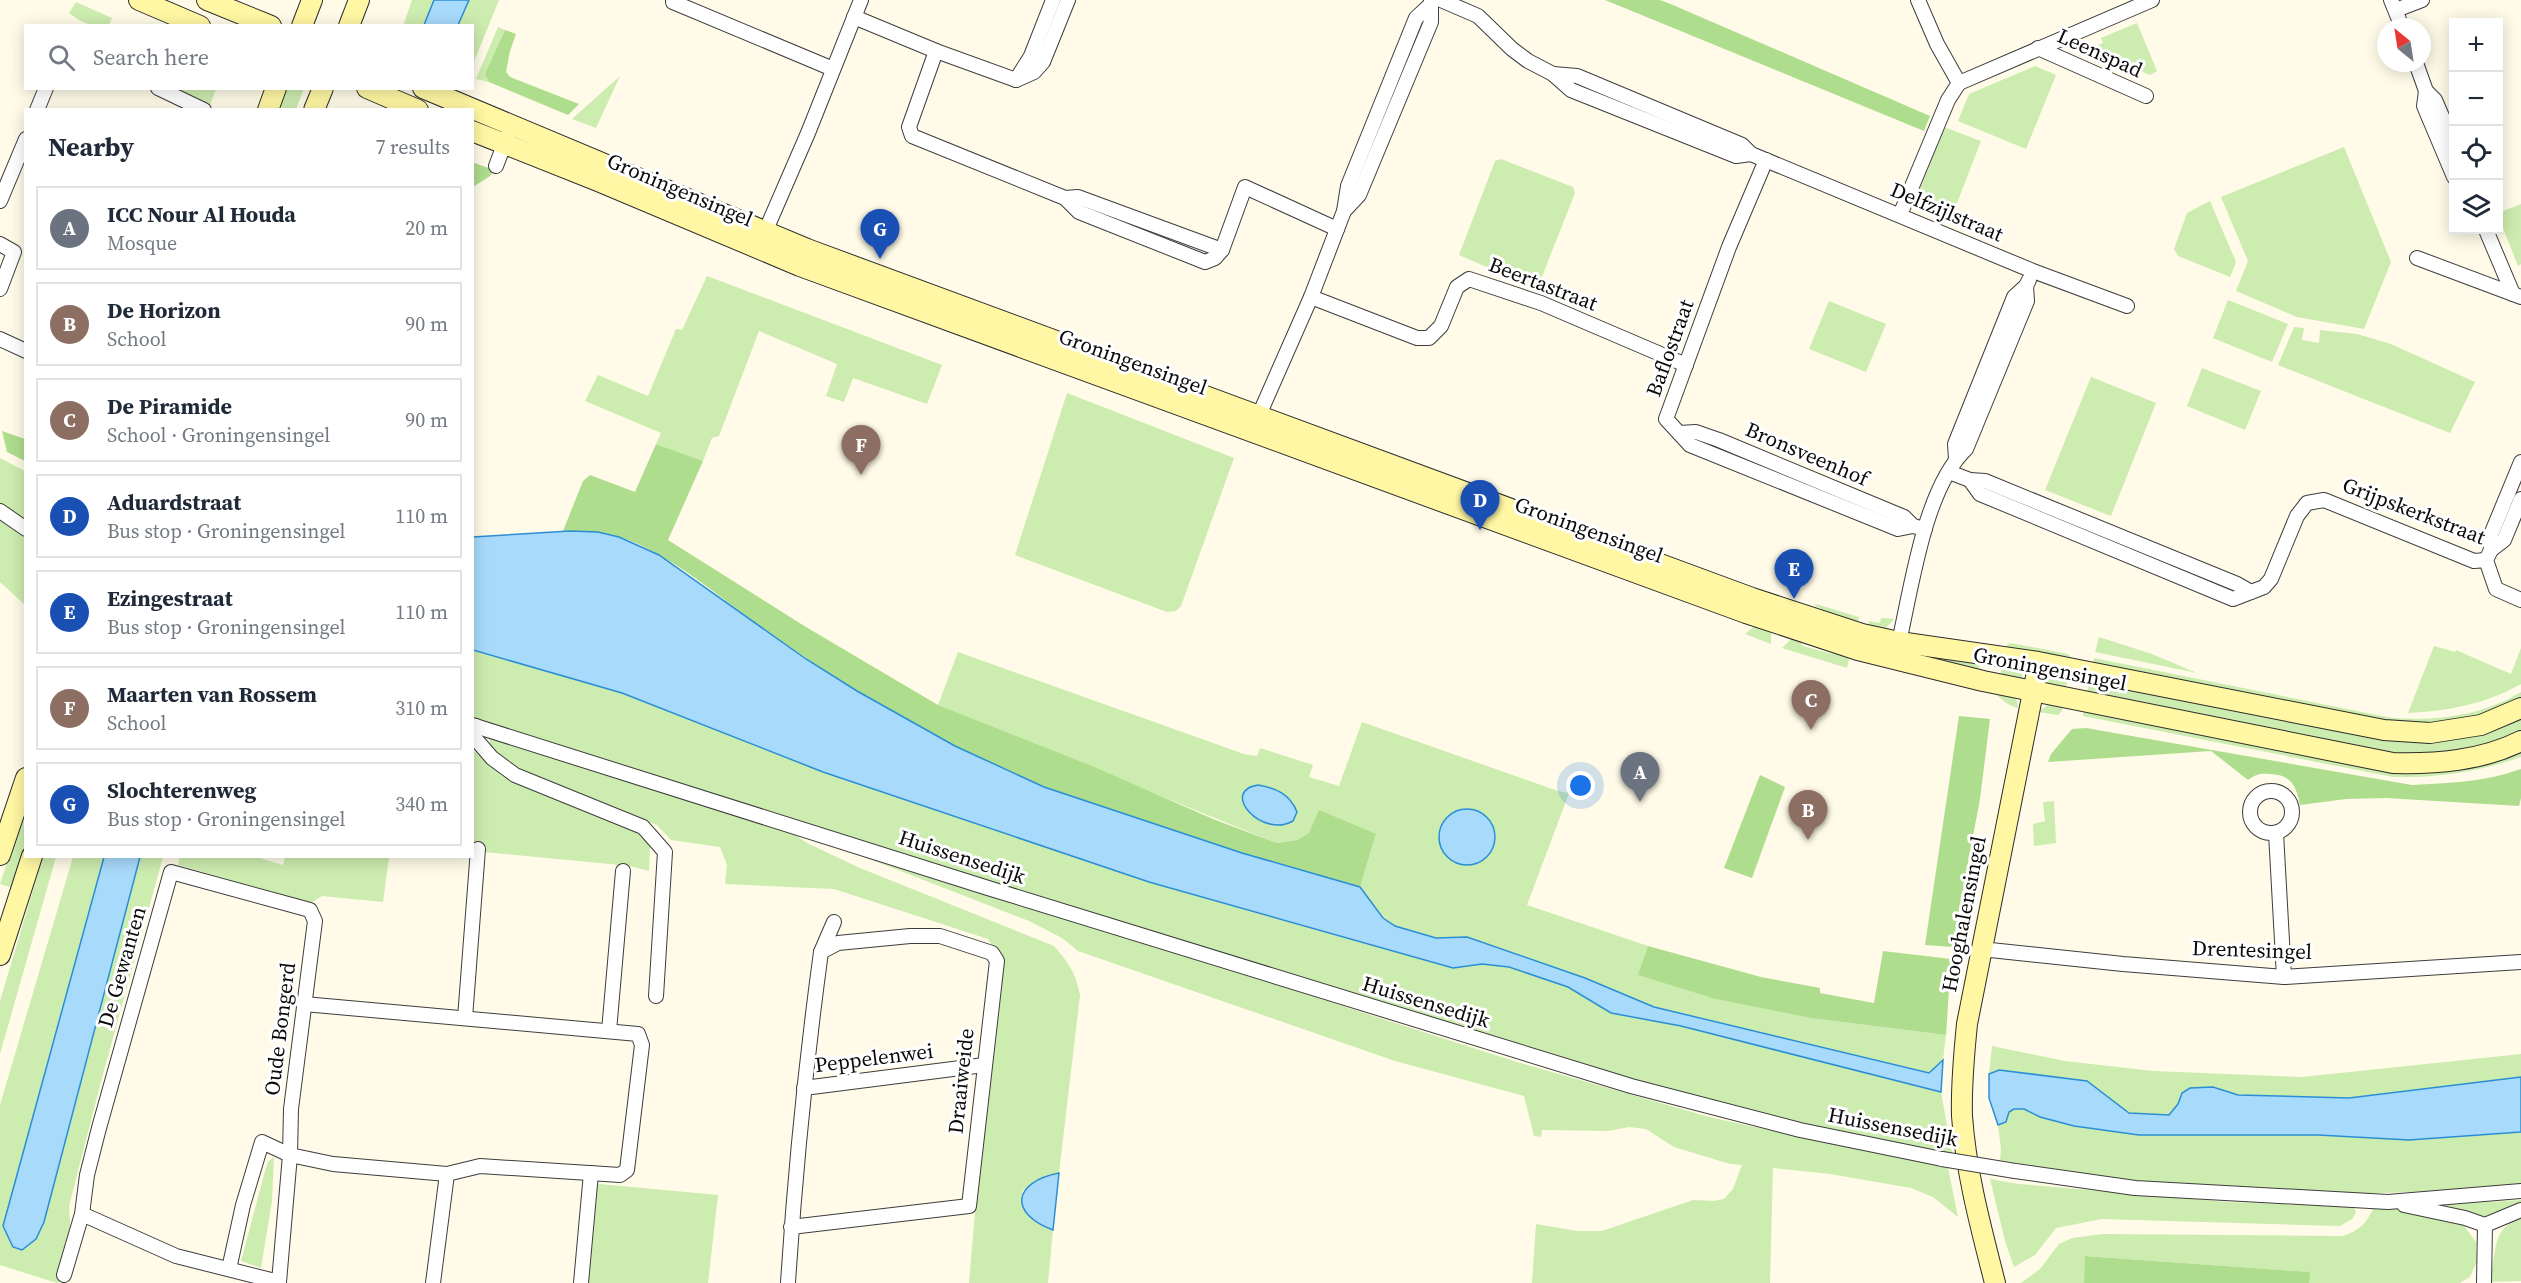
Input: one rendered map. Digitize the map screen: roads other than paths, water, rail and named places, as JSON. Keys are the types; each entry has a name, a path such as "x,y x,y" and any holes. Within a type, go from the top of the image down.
{"street":[{"path":"139,0 195,24"},
{"path":"207,0 266,24"},
{"path":"303,24 312,0"},
{"path":"350,24 359,0"},
{"path":"674,0 673,2 833,69"},
{"path":"761,240 861,0"},
{"path":"1016,80 1031,56 1053,0"},
{"path":"854,17 936,51 1016,80 1034,72 1043,62 1068,0"},
{"path":"1900,215 1948,100 1959,82 2152,0"},
{"path":"2393,5 2422,0"},
{"path":"1916,1 1959,82"},
{"path":"1256,424 1311,297 1344,210 1353,175 1416,18 1434,2"},
{"name":"Delfzijlstraat","path":"1434,2 1478,16 1512,49 1528,61 1553,74 1577,76 1742,145 1751,154 2033,271 2127,306"},
{"name":"Leenspad","path":"2038,48 2146,96"},
{"path":"936,51 909,127 912,136 1065,198 1080,212 1205,262 1215,258 1222,250 1245,187 1337,229"},
{"path":"2419,72 2426,91 2435,100 2449,132"},
{"path":"39,108 45,90"},
{"path":"162,90 200,108"},
{"path":"269,108 275,90"},
{"path":"315,108 322,90"},
{"path":"372,90 413,108"},
{"name":"Groningensingel","path":"428,90 472,108"},
{"path":"2426,91 2424,106 2449,165"},
{"name":"Groningensingel","path":"474,109 512,124 761,240"},
{"path":"496,166 512,124"},
{"name":"Groningensingel","path":"474,133 598,181 1256,424 1755,616 1897,651 1983,681 2393,763 2432,764 2476,757 2521,741"},
{"path":"0,201 4,181 24,143"},
{"name":"Baflostraat","path":"1679,433 1666,419 1729,247 1766,159"},
{"path":"2486,234 2517,295"},
{"path":"0,244 14,252 0,289"},
{"path":"2417,258 2517,295"},
{"path":"1897,651 1919,528 1956,459 1955,444 2014,297 2026,286 2033,271"},
{"name":"Beertastraat","path":"1311,297 1417,338 1429,338 1441,326 1457,287 1469,279 1541,303 1686,365"},
{"path":"0,339 24,350"},
{"name":"Bronsveenhof","path":"1679,433 1696,432 1719,440 1904,517 1919,528"},
{"path":"2488,555 2490,537 2521,462"},
{"name":"Grijpskerkstraat","path":"1949,472 1970,480 1980,494 2233,599 2264,587 2271,579 2297,516 2307,503 2324,500 2474,561 2488,555 2496,589 2521,600"},
{"path":"2488,555 2504,540 2521,500"},
{"path":"0,512 24,528"},
{"name":"Groningensingel","path":"1897,651 2038,662 2384,730 2430,733 2481,725 2521,708"},
{"name":"Hooghalensingel","path":"1995,1283 1969,1177 1962,1115 1963,1068 1967,1024 2038,662"},
{"name":"Huissensedijk","path":"656,996 665,852 643,827 514,776 492,758 474,736 474,726 988,888 1631,1086 1800,1130 1942,1159 2136,1188 2388,1202 2521,1191"},
{"path":"0,855 24,784"},
{"path":"2276,833 2284,976"},
{"path":"465,1018 478,849"},
{"path":"0,955 2,933 31,858"},
{"path":"609,1031 623,871"},
{"name":"De Gewanten","path":"64,1275 82,1214 87,1175 99,1128 171,872 310,910"},
{"name":"Oude Bongerd","path":"229,1269 279,1282 290,1155 291,1109 315,921 310,910"},
{"name":"Peppelenwei","path":"788,1283 804,1088 821,952 834,922"},
{"name":"Draaiweide","path":"791,1227 969,1206 997,961 992,953 940,936 910,936 838,943 821,952"},
{"name":"Drentesingel","path":"1982,949 2079,960 2284,976 2521,962"},
{"path":"82,1214 176,1256 229,1269 243,1205 262,1142 290,1155 333,1164 447,1174 480,1166 620,1175 627,1170 642,1045 638,1034 304,1004"},
{"name":"Peppelenwei","path":"804,1088 984,1065"},
{"path":"581,1283 591,1173"},
{"path":"433,1283 447,1174"},
{"name":"Huissensedijk","path":"2388,1202 2465,1218 2485,1225"},
{"path":"2484,1283 2485,1225 2521,1210"}],"water":[{"path":"434,0 469,0 458,24 424,24"},
{"path":"570,531 598,532 619,537 659,555 806,659 857,691 955,746 1044,787 1242,853 1360,887 1383,918 1395,926 1436,938 1467,937 1585,978 1654,1007 1929,1073 1943,1060 1941,1092 1681,1026 1611,1013 1568,987 1509,967 1482,964 1453,968 1149,882 823,772 622,693 474,650 474,537"},
{"path":"1258,785 1271,788 1286,796 1297,812 1293,821 1281,825 1269,824 1249,812 1244,804 1243,796 1247,789"},
{"path":"1467,809 1478,811 1487,817 1493,826 1495,837 1493,848 1487,857 1478,863 1467,865 1456,863 1447,857 1441,848 1439,837 1441,826 1447,817 1456,811"},
{"path":"104,858 140,858 44,1222 36,1239 22,1250 13,1247 3,1226"},
{"path":"1999,1070 2087,1081 2129,1113 2169,1115 2178,1104 2182,1093 2190,1088 2213,1087 2238,1095 2349,1098 2521,1077 2521,1132 2409,1140 2318,1135 2139,1135 2074,1126 2040,1117 2024,1109 2014,1109 2009,1112 2006,1122 1998,1125 1989,1098 1989,1074"},
{"path":"1059,1173 1053,1230 1028,1215 1023,1207 1022,1198 1032,1183"}],"place":[{"name":"Slochterenweg","path":"880,259"},
{"name":"Maarten van Rossem","path":"861,475"},
{"name":"Aduardstraat","path":"1480,530"},
{"name":"Ezingestraat","path":"1794,599"},
{"name":"De Piramide","path":"1811,730"},
{"name":"ICC Nour Al Houda","path":"1640,802"},
{"name":"De Horizon","path":"1808,840"}]}
